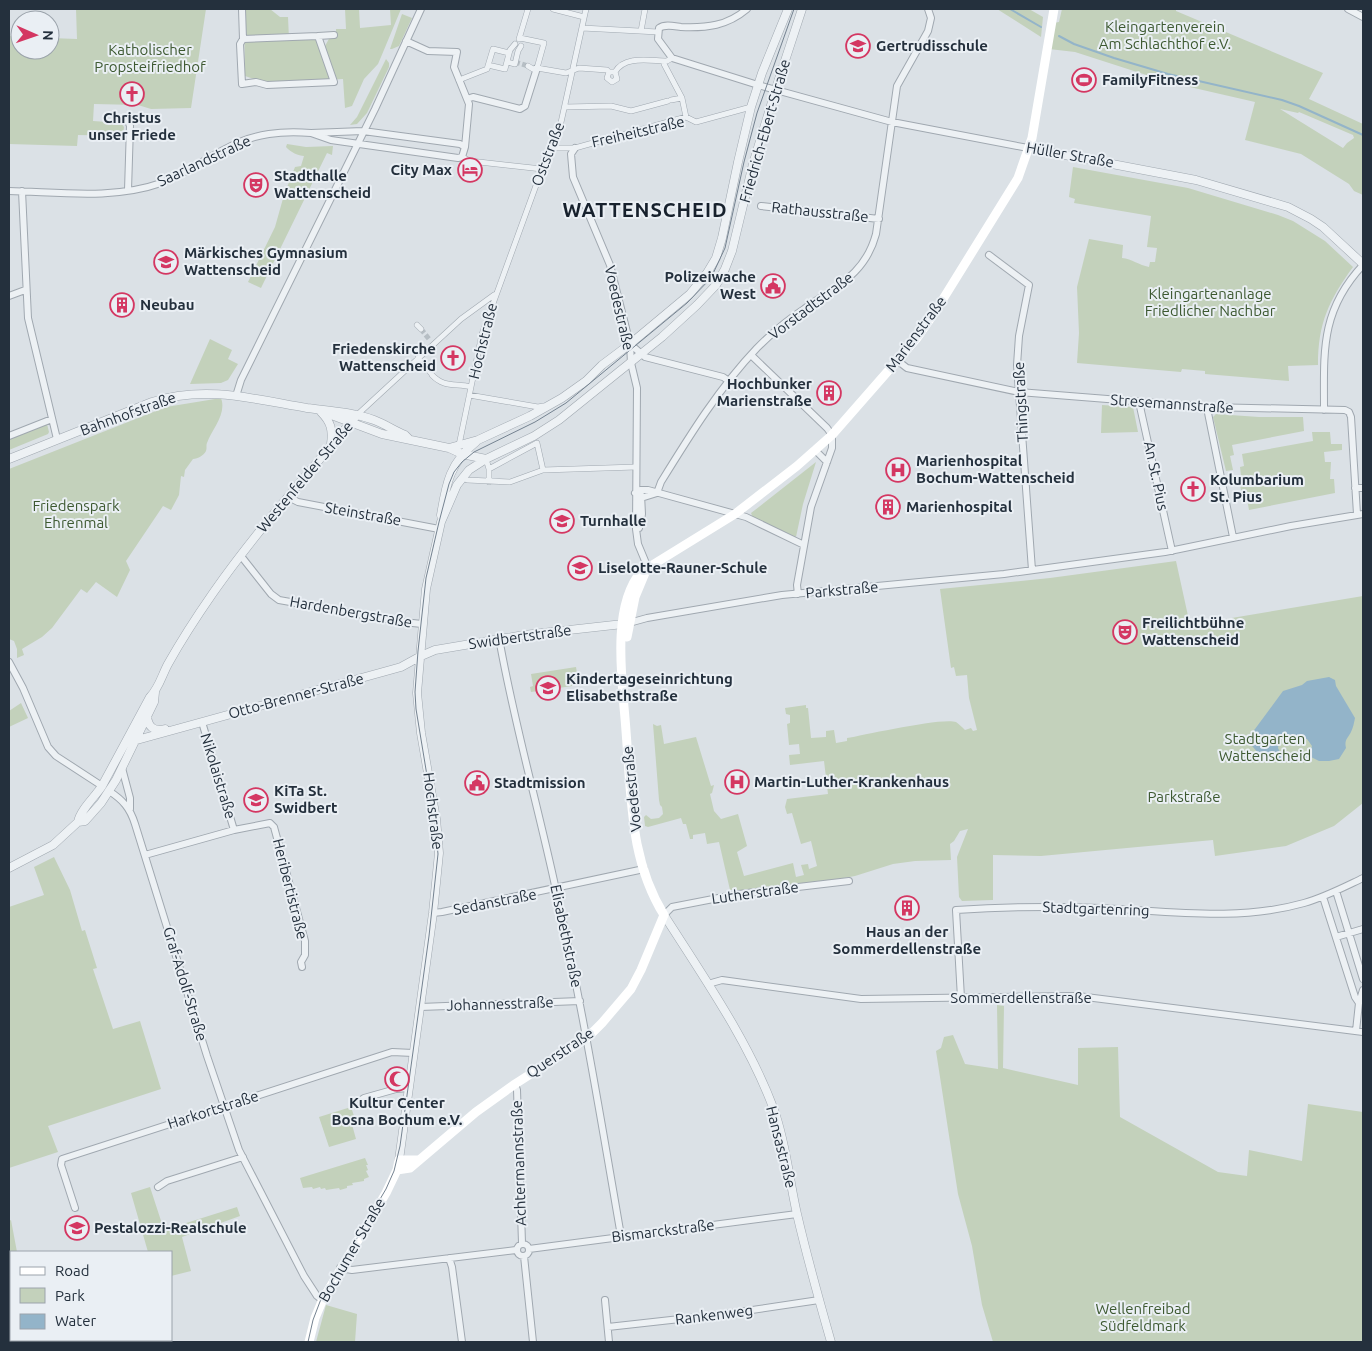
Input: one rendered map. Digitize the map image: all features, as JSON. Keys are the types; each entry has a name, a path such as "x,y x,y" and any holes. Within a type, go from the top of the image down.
{"main road":[{"name":"Marienstraße","path":"648,568 735,514 832,435 898,361 935,312 1018,178 1032,138 1054,9"},
{"name":"Voedestraße","path":"648,568 638,590 621,642 631,804 637,844 651,890 664,915"},
{"name":"Voedestraße","path":"626,623 626,602 631,588 637,577 648,568"},
{"name":"Querstraße","path":"396,1170 410,1168 417,1160 476,1112 515,1084 587,1038 602,1024 631,988 641,970 664,915"},
{"path":"399,1160 417,1160"},
{"name":"Bochumer Straße","path":"310,1342 315,1319 322,1300 386,1193 399,1160"}],"street":[{"path":"242,9 243,39 240,44 242,84 256,82 267,85 334,82 318,36"},
{"path":"236,396 240,380 363,132 421,9"},
{"path":"507,62 515,64 528,9"},
{"path":"553,9 584,17"},
{"name":"Oststraße","path":"495,295 542,169 558,136 586,9"},
{"path":"641,31 645,9"},
{"path":"528,66 533,69 566,73 579,68 612,72 628,60 664,61 672,58 658,39 659,28 663,26 722,25 747,9"},
{"name":"Friedrich-Ebert-Straße","path":"478,440 551,405 586,381 602,365 690,294 707,273 716,258 722,238 751,107 788,9"},
{"name":"Friedrich-Ebert-Straße","path":"486,459 534,436 559,420 642,354 716,285 726,269 732,251 753,164 802,9"},
{"name":"Vorstadtstraße","path":"657,493 661,482 686,441 750,355 770,335 802,310 849,279 861,267 874,242 879,219 897,86 930,26 931,15 928,9"},
{"path":"1348,9 1363,17"},
{"path":"582,28 658,32"},
{"path":"243,39 334,35"},
{"path":"406,41 428,51 457,52 454,67 470,104 462,157"},
{"path":"467,99 473,97 520,109 525,106 544,43 520,42 509,53 505,70 488,65"},
{"path":"459,80 487,69 493,49 509,53"},
{"name":"Hüller Straße","path":"672,58 758,85 892,122 1196,180 1288,207 1324,227 1363,264"},
{"path":"664,61 682,98 686,117"},
{"path":"565,107 611,106 631,111 682,98"},
{"name":"Freiheitstraße","path":"552,148 575,148 686,117 696,122 751,107"},
{"path":"127,118 130,126 128,190"},
{"name":"Saarlandstraße","path":"9,191 97,193 128,190 162,182 190,169 230,146 267,134 363,132 460,144 465,147"},
{"name":"Saarlandstraße","path":"311,133 331,140 458,158 462,157 470,161 542,169"},
{"path":"399,150 400,137"},
{"name":"Voedestraße","path":"575,148 571,154 573,177 610,265 630,344 631,363 637,388 636,475 638,492 636,529 638,544 648,568"},
{"path":"22,191 26,290 31,332 58,439"},
{"name":"Rathausstraße","path":"761,206 879,219"},
{"name":"Thingstraße","path":"989,255 1029,285 1019,336 1018,365 1032,570"},
{"path":"1324,410 1324,354 1328,327 1341,294 1363,264"},
{"path":"9,296 26,290"},
{"name":"Westenfelder Straße","path":"9,868 53,845 78,822 79,816 122,768 130,742 154,702 155,692 167,666 194,622 241,556 331,444 357,415 433,344 461,319 495,295"},
{"name":"Hochstraße","path":"459,445 482,334 495,295"},
{"path":"429,339 433,344"},
{"path":"630,344 645,357 723,377 729,381"},
{"path":"750,355 827,428 832,435 832,448 811,507 797,585 798,594"},
{"name":"Hochstraße","path":"418,358 438,382 471,387"},
{"name":"Stresemannstraße","path":"898,361 907,368 1019,392 1208,407 1345,410 1349,412 1355,488 1360,514"},
{"name":"Bahnhofstraße","path":"9,459 152,402 172,396 202,393 236,396 357,415 374,420 405,435 409,439"},
{"path":"470,395 538,407 551,405"},
{"name":"An St. Pius","path":"1139,402 1172,550"},
{"path":"1208,407 1233,537"},
{"name":"Bahnhofstraße","path":"310,408 382,434 403,440 409,439 449,448 462,454 486,459"},
{"path":"321,412 328,418 332,428 331,444"},
{"path":"9,436 52,419"},
{"path":"449,448 478,440"},
{"name":"Hochstraße","path":"399,1160 433,913 439,843 418,703 422,624 426,589 440,525 444,493 450,474 462,454 478,440"},
{"path":"489,469 537,443 543,470"},
{"path":"815,450 827,462"},
{"path":"486,459 489,469 489,482"},
{"name":"Hochstraße","path":"440,525 452,495 463,477 469,470 486,459"},
{"path":"463,477 466,480 510,482 543,470 636,467"},
{"path":"1355,488 1363,488"},
{"path":"657,493 641,498 638,492 648,490 735,514 804,546"},
{"name":"Steinstraße","path":"288,497 298,502 440,525"},
{"name":"Voedestraße","path":"637,534 642,514 641,498"},
{"name":"Parkstraße","path":"626,623 782,595 1032,570 1172,550 1360,514"},
{"name":"Hardenbergstraße","path":"241,556 271,594 279,600 422,624"},
{"path":"633,607 638,614 647,618"},
{"name":"Swidbertstraße","path":"419,657 435,650 499,638 626,623"},
{"name":"Elisabethstraße","path":"499,638 516,723 556,889 580,1001 621,1236"},
{"name":"Otto-Brenner-Straße","path":"130,742 394,669 419,657"},
{"name":"Graf-Adolf-Straße","path":"9,662 23,688 48,747 56,756 120,798 130,810"},
{"name":"Westenfelder Straße","path":"105,788 130,742 150,697 155,692"},
{"name":"Otto-Brenner-Straße","path":"147,716 149,725 155,730 172,730"},
{"name":"Nikolaistraße","path":"202,722 234,830"},
{"name":"Graf-Adolf-Straße","path":"122,768 130,798 130,810 242,1157 304,1276 317,1296 322,1300"},
{"name":"Heribertistraße","path":"145,855 234,830 270,823 274,827 305,941 305,955 301,962 302,966"},
{"name":"Sedanstraße","path":"433,913 556,889 644,869"},
{"name":"Stadtgartenring","path":"961,998 956,910 1067,907 1196,914 1232,914 1268,910 1303,903 1336,891 1363,878"},
{"name":"Lutherstraße","path":"664,915 672,907 739,894 849,881"},
{"path":"1336,891 1363,979"},
{"path":"1323,896 1355,997 1359,1003"},
{"name":"Hansastraße","path":"664,915 708,984 747,1051 774,1112 783,1142 797,1214 831,1342"},
{"path":"1336,937 1363,929"},
{"name":"Sommerdellenstraße","path":"708,984 722,980 861,999 1078,996 1360,1032"},
{"path":"1360,1032 1359,1003 1363,990"},
{"name":"Johannesstraße","path":"420,1006 580,1001"},
{"name":"Harkortstraße","path":"75,1208 61,1165 62,1159 392,1052 414,1052"},
{"name":"Achtermannstraße","path":"515,1084 517,1090 522,1243"},
{"path":"362,1100 396,1089 409,1088"},
{"path":"158,1187 167,1181 242,1157"},
{"name":"Bismarckstraße","path":"529,1249 797,1214"},
{"path":"516,1250 517,1246 522,1243 526,1244 529,1249 528,1254 524,1256"},
{"path":"516,1250 519,1255 524,1256"},
{"path":"340,1268 352,1270 516,1250"},
{"path":"524,1256 533,1342"},
{"path":"449,1258 452,1267 462,1342"},
{"path":"605,1300 609,1342"},
{"name":"Rankenweg","path":"608,1327 725,1314 819,1300"}],"green space":[{"name":"Katholischer Propsteifriedhof","path":"76,9 206,9 191,108 151,109 138,105 94,104 93,121 121,123 124,127 123,136 78,135 77,146 9,144 9,36 10,60 60,60 60,38 77,39"},
{"path":"244,9 270,9 280,17 288,17 289,39 315,38 325,46 330,37 336,36 336,29 346,29 345,9 359,9 360,28 391,25 390,9 401,9 378,64 364,79 352,106 345,108 343,79 269,84 245,76"},
{"path":"997,9 1029,9 1043,17 1041,37"},
{"name":"Kleingartenverein Am Schlachthof e.V.","path":"1062,9 1176,9 1176,11 1323,73 1309,99 1363,124 1363,195 1354,191 1349,184 1301,154 1245,140 1255,102 1168,82 1075,52 1049,49 1053,23 1059,22","holes":["1280,109 1298,113 1353,135 1354,138 1343,148"]},
{"path":"402,14 412,18 399,46 390,49"},
{"path":"386,59 389,67 367,113 357,124 350,125 357,117"},
{"path":"287,144 306,147 333,146 332,155 327,153 261,288 248,282 275,227 284,195 295,167 301,166 304,156 290,151 286,147"},
{"name":"Kleingartenanlage Friedlicher Nachbar","path":"1073,167 1188,188 1278,215 1293,221 1325,241 1353,267 1337,290 1326,313 1320,337 1318,365 1288,366 1289,381 1205,374 1205,371 1182,369 1181,372 1077,363 1079,333 1077,287 1089,239 1123,245 1122,258 1149,267 1150,262 1155,262 1157,248 1147,247 1151,216 1074,203 1075,199 1069,197"},
{"path":"210,339 232,350 228,359 238,364 228,380 221,383 190,384"},
{"name":"Friedenspark Ehrenmal","path":"221,398 221,416 207,443 206,451 201,456 193,459 185,470 184,477 181,476 179,495 171,510 163,506 126,561 130,570 117,597 96,582 87,593 81,589 52,628 42,637 22,649 24,655 17,658 17,649 14,641 9,639 9,469 166,407"},
{"path":"1102,405 1133,407 1138,432 1101,433"},
{"path":"1216,414 1259,417 1303,417 1304,431 1232,445 1234,455 1230,456 1233,470 1226,471 1213,417"},
{"path":"47,424 48,434 9,450 9,439"},
{"path":"1312,432 1330,432 1331,444 1342,444 1342,450 1324,452 1325,462 1331,462 1330,479 1334,479 1335,493 1249,510 1247,499 1243,499 1240,485 1242,484 1240,467 1244,466 1242,454 1313,441"},
{"path":"816,462 803,504 796,537 753,518 751,513"},
{"name":"Stadtgarten Wattenscheid","path":"1176,561 1190,625 1363,596 1363,803 1334,826 1286,846 1215,856 1213,840 1041,856 993,855 993,900 962,901 959,897 957,857 968,829 960,831 950,844 951,860 893,864 855,876 833,880 750,890 730,890 719,842 707,844 705,833 693,835 693,839 690,839 686,824 683,824 681,818 648,827 645,826 644,817 646,815 651,819 659,818 663,814 659,800 653,724 661,725 664,744 696,737 711,786 714,785 710,794 714,811 721,819 738,814 747,846 737,852 744,876 793,863 796,877 804,875 801,865 808,864 809,869 817,866 811,841 801,844 792,813 787,814 785,807 787,799 828,794 824,761 790,765 789,755 800,754 799,744 789,745 787,724 790,723 790,715 786,714 785,708 806,705 806,708 808,708 811,738 826,737 826,731 834,730 836,743 847,741 847,738 936,722 956,722 965,730 971,728 973,731 977,730 969,698 967,675 956,676 954,667 951,668 940,589 1050,578"},
{"path":"576,667 579,685 531,692 530,687 533,686 531,674"},
{"path":"21,703 28,718 9,727 9,711"},
{"path":"54,857 70,890 82,931 85,930 97,968 93,969 113,1029 140,1021 161,1089 48,1126 58,1152 9,1168 9,907 44,895 34,867"},
{"name":"Wellenfreibad Südfeldmark","path":"997,1005 1004,1006 1003,1068 1078,1085 1078,1048 1118,1047 1120,1117 1218,1172 1247,1176 1249,1150 1302,1161 1308,1104 1363,1112 1363,1342 993,1342 982,1305 972,1246 958,1194 936,1051 941,1048 944,1037 953,1035 965,1064 998,1069"},
{"path":"351,1107 355,1119 351,1121 356,1139 329,1147 319,1117"},
{"path":"365,1158 368,1165 366,1165 368,1170 366,1171 369,1177 364,1179 364,1181 352,1183 353,1185 340,1190 339,1188 326,1190 320,1187 313,1189 312,1187 303,1188 300,1178"},
{"path":"150,1187 164,1230 237,1207 240,1216 182,1237 191,1271 172,1276 172,1251 148,1251 131,1193"},
{"path":"11,1220 17,1251 10,1251 10,1341 32,1342 9,1342 9,1221"},
{"path":"326,1305 357,1314 355,1342 316,1342"}],"water":[{"path":"1329,677 1335,680 1336,686 1355,718 1352,730 1346,741 1346,748 1339,759 1319,761 1311,757 1292,761 1259,754 1247,740 1249,735 1283,691 1302,685 1307,681","holes":["1283,738 1307,739 1312,746 1310,752 1281,754 1278,748 1279,741"]}],"waterway":[{"path":"1010,9 1041,27"},
{"path":"1059,36 1074,44 1114,58 1168,74 1282,100 1363,135"}],"tunnel":[{"path":"515,62 528,66"},
{"path":"421,329 429,339"}],"tram line":[{"path":"308,1342 313,1320 321,1299 386,1189 394,1171 400,1146 429,936 438,854 435,824 416,709 415,692 418,651 426,578 449,484 454,472 474,452 535,422 566,403 687,303 711,278 725,248 757,113 794,9"}],"place":[{"name":"Gertrudisschule","path":"858,46"},
{"name":"FamilyFitness","path":"1084,80"},
{"name":"Christus unser Friede","path":"132,94"},
{"name":"City Max","path":"470,170"},
{"name":"Stadthalle Wattenscheid","path":"256,185"},
{"name":"Märkisches Gymnasium Wattenscheid","path":"166,262"},
{"name":"Polizeiwache West","path":"773,286"},
{"name":"Neubau","path":"122,305"},
{"name":"Friedenskirche Wattenscheid","path":"453,358"},
{"name":"Hochbunker Marienstraße","path":"829,393"},
{"name":"Marienhospital Bochum-Wattenscheid","path":"898,470"},
{"name":"Kolumbarium St. Pius","path":"1193,489"},
{"name":"Marienhospital","path":"888,507"},
{"name":"Turnhalle","path":"562,521"},
{"name":"Liselotte-Rauner-Schule","path":"580,568"},
{"name":"Freilichtbühne Wattenscheid","path":"1125,632"},
{"name":"Kindertageseinrichtung Elisabethstraße","path":"548,688"},
{"name":"Martin-Luther-Krankenhaus","path":"737,782"},
{"name":"Stadtmission","path":"477,783"},
{"name":"KiTa St. Swidbert","path":"256,800"},
{"name":"Haus an der Sommerdellenstraße","path":"907,908"},
{"name":"Kultur Center Bosna Bochum e.V.","path":"397,1079"},
{"name":"Pestalozzi-Realschule","path":"77,1228"}],"district":[{"name":"WATTENSCHEID","path":"645,210"}]}
